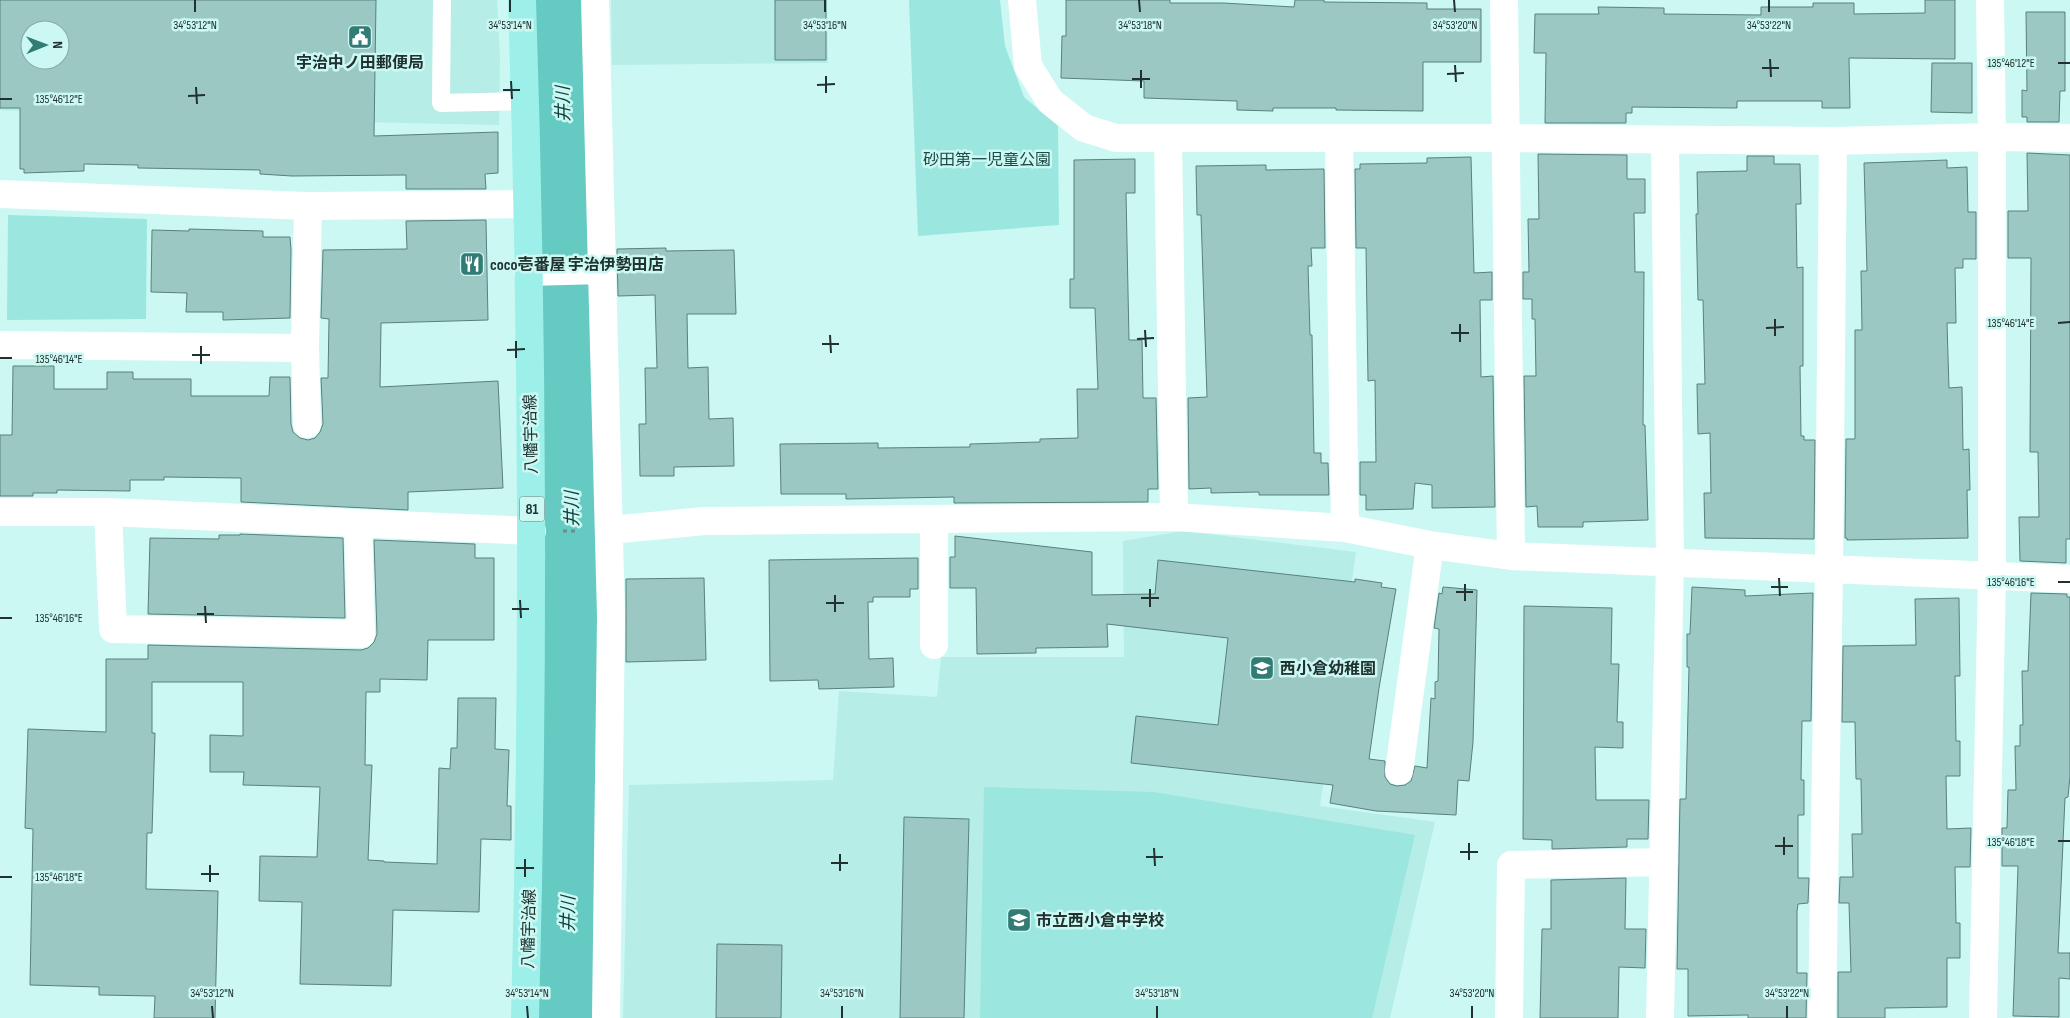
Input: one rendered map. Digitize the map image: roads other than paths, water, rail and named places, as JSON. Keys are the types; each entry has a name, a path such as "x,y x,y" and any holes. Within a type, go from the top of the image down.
{"main road":[{"name":"八幡宇治線","path":"522,0 526,101 527,204 536,271 529,879 525,1018"}],"street":[{"path":"595,0 598,270 610,530 611,617 606,1018"},
{"path":"1022,0 1028,66 1050,101 1084,128 1116,138 1507,138 1833,141 1992,137 2070,138"},
{"path":"1504,0 1511,556"},
{"path":"1983,1018 1992,576 1992,137 1990,0"},
{"path":"1168,139 1174,517"},
{"path":"1339,139 1345,528"},
{"path":"1660,1018 1670,563 1665,140"},
{"path":"1822,1018 1833,141"},
{"path":"0,194 308,206 527,204"},
{"path":"307,424 305,348 308,206"},
{"path":"536,271 598,270"},
{"path":"0,346 305,348"},
{"path":"0,512 108,512 532,532"},
{"path":"108,512 113,629 361,634 358,523"},
{"path":"610,530 705,521 1174,517 1345,528 1430,545 1511,556 2070,579"},
{"path":"934,520 934,646"},
{"path":"1399,771 1430,545"},
{"path":"1509,1018 1511,865 1664,862"}],"lane":[{"path":"442,0 441,102 526,101"}],"waterway":[{"name":"井川","path":"561,0 573,557 566,1018"}],"place":[{"name":"宇治中ノ田郵便局","path":"360,37"},
{"name":"coco壱番屋 宇治伊勢田店","path":"472,264"},
{"name":"西小倉幼稚園","path":"1262,668"},
{"name":"市立西小倉中学校","path":"1019,920"}],"park label":[{"name":"砂田第一児童公園","path":"987,159"}]}
